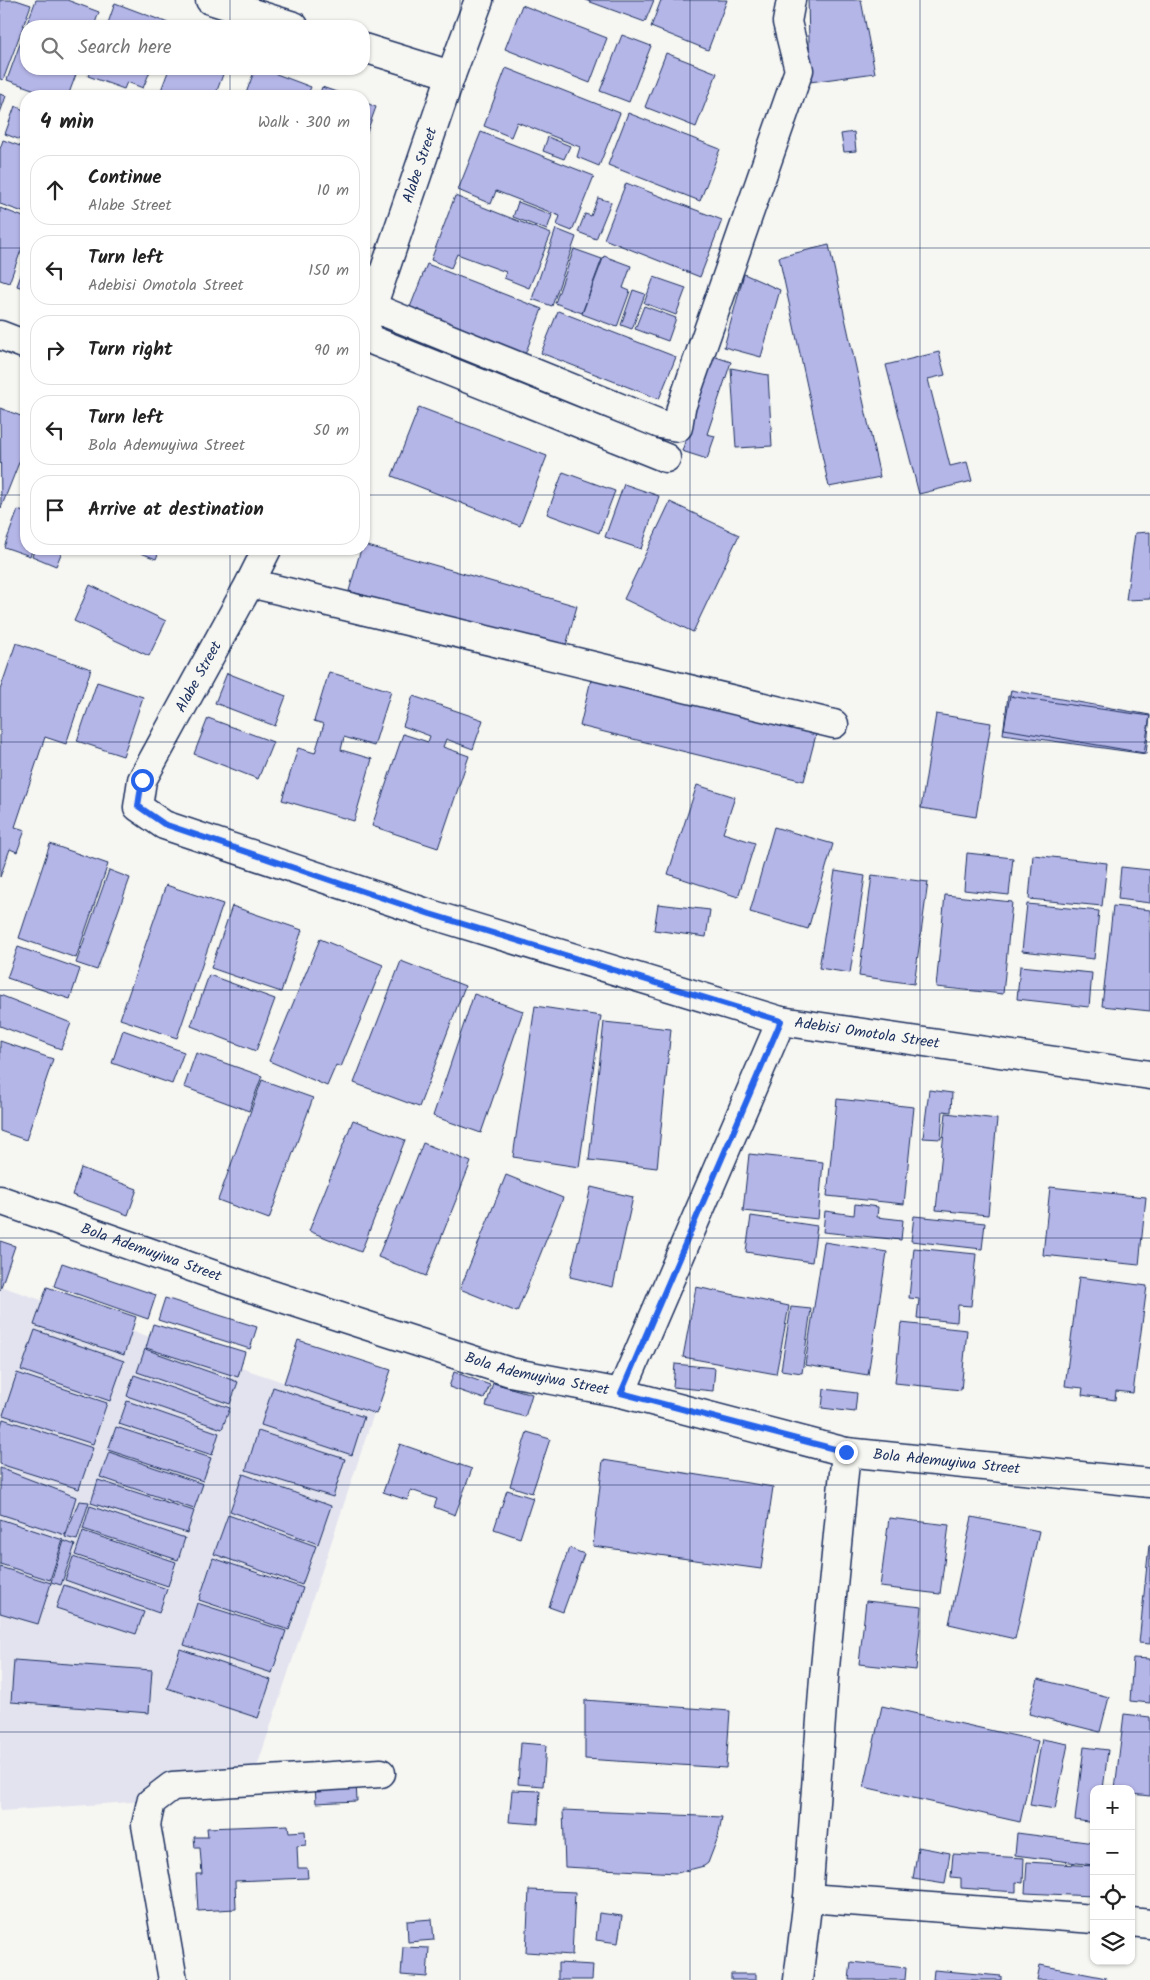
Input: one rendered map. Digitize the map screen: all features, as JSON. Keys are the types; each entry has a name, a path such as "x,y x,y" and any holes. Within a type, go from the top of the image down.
{"street":[{"path":"210,0 275,20"},
{"name":"Alabe Street","path":"370,313 451,75 479,0"},
{"path":"370,320 660,424 678,427 681,408 799,70 787,22 791,0"},
{"path":"370,50 451,75"},
{"path":"0,335 20,343"},
{"path":"370,339 666,458"},
{"name":"Alabe Street","path":"138,806 142,780 264,555"},
{"path":"250,583 834,724"},
{"name":"Adebisi Omotola Street","path":"138,806 164,824 402,904 781,1021 1150,1076"},
{"path":"621,1393 781,1021"},
{"name":"Bola Ademuyiwa Street","path":"0,1200 254,1289 510,1372 621,1393 846,1452 1150,1483"},
{"path":"798,1980 808,1898 824,1678 846,1452"},
{"path":"174,1980 146,1825 150,1802 172,1786 381,1773"},
{"path":"808,1898 1090,1920"},
{"path":"1135,1922 1150,1924"}],"shaded area":[{"path":"0,1286 374,1413 248,1794 0,1811"}],"building":[{"path":"0,0 16,0 31,5 25,20 20,20 20,34 3,80 0,79"},
{"path":"36,0 67,0 99,12 96,20 28,20"},
{"path":"585,0 654,0 645,22"},
{"path":"661,0 727,0 708,50 651,27"},
{"path":"808,0 861,0 875,73 810,82"},
{"path":"115,3 160,20 109,20"},
{"path":"522,5 607,38 590,83 505,49"},
{"path":"622,35 651,46 629,102 600,91"},
{"path":"20,44 20,75 76,75 70,90 35,90 7,80"},
{"path":"666,53 717,73 696,127 645,107"},
{"path":"506,68 620,113 599,166 577,157 580,147 517,122 511,137 484,126"},
{"path":"148,75 143,88 127,82 124,89 88,76"},
{"path":"167,75 223,75 217,90 161,90"},
{"path":"253,75 279,75 311,87 310,90 247,90"},
{"path":"0,94 6,96 0,113"},
{"path":"370,104 376,107 370,124"},
{"path":"15,106 20,108 20,140 5,134"},
{"path":"628,113 720,149 700,201 608,165"},
{"path":"481,132 594,176 572,231 557,225 560,216 496,191 491,204 458,190"},
{"path":"854,132 856,151 844,152 841,134"},
{"path":"548,137 570,146 564,159 543,151"},
{"path":"3,140 20,146 20,211 0,204 0,149"},
{"path":"626,183 722,220 700,277 604,239"},
{"path":"455,196 551,234 529,288 504,278 506,272 457,254 451,268 431,260"},
{"path":"598,198 611,202 596,239 578,232 585,214 591,216"},
{"path":"518,202 552,215 547,230 513,217"},
{"path":"0,208 20,216 20,253 9,283 0,280"},
{"path":"556,229 576,237 552,306 532,299"},
{"path":"829,245 880,477 829,487 779,257"},
{"path":"574,249 602,259 582,313 555,303"},
{"path":"604,256 631,266 623,288 630,291 617,327 582,314"},
{"path":"427,264 542,309 523,360 407,315"},
{"path":"744,274 780,290 761,357 724,347"},
{"path":"654,277 686,288 676,315 644,303"},
{"path":"633,290 645,294 632,329 621,325"},
{"path":"644,306 676,318 668,341 635,329"},
{"path":"558,311 676,357 659,399 541,353"},
{"path":"939,352 945,375 928,379 950,466 967,462 972,481 919,494 886,365"},
{"path":"713,356 731,362 707,434 715,436 707,459 682,451"},
{"path":"731,368 768,375 772,446 736,448"},
{"path":"419,407 547,456 520,526 392,476"},
{"path":"0,408 20,416 20,460 1,508"},
{"path":"563,472 615,491 599,533 547,514"},
{"path":"624,484 659,496 641,549 605,537"},
{"path":"670,502 739,535 693,632 624,599"},
{"path":"18,510 20,511 20,553 4,547"},
{"path":"1150,532 1150,599 1126,600 1135,533"},
{"path":"370,547 577,606 564,653 349,591 359,555 370,555"},
{"path":"32,555 61,555 56,566"},
{"path":"146,555 158,555 156,559"},
{"path":"90,585 166,621 149,656 74,621"},
{"path":"16,643 91,669 66,744 45,737 15,827 25,830 17,852 10,849 0,877 0,690"},
{"path":"593,671 818,727 804,781 580,726"},
{"path":"329,672 391,691 374,746 344,737 341,750 372,759 354,821 282,800 298,748 315,753 324,724 314,721"},
{"path":"227,673 286,696 275,726 215,703"},
{"path":"97,682 143,697 123,756 77,741"},
{"path":"1011,690 1150,715 1144,753 1004,729"},
{"path":"413,696 483,720 473,749 446,739 443,747 469,756 438,848 372,826 403,734 428,742 430,736 403,726"},
{"path":"1008,696 1150,716 1146,754 1003,734"},
{"path":"936,714 991,723 976,817 921,808"},
{"path":"208,718 273,742 258,779 194,754"},
{"path":"697,785 735,797 723,833 755,843 738,897 668,874"},
{"path":"774,827 833,844 808,929 750,912"},
{"path":"50,844 108,864 76,958 19,938"},
{"path":"967,853 1013,858 1009,895 964,890"},
{"path":"1033,855 1107,863 1102,906 1029,899"},
{"path":"1121,867 1150,870 1150,903 1118,899"},
{"path":"109,870 130,878 97,970 76,963"},
{"path":"835,871 865,876 850,973 819,968"},
{"path":"872,875 928,882 914,984 859,976"},
{"path":"166,885 223,904 177,1038 120,1019"},
{"path":"945,895 1012,902 1003,994 936,987"},
{"path":"658,904 710,910 706,937 654,930"},
{"path":"1027,904 1099,911 1094,959 1022,951"},
{"path":"232,906 302,930 281,992 211,968"},
{"path":"1113,906 1150,910 1150,1011 1102,1006"},
{"path":"320,939 383,965 341,1067 336,1065 327,1086 269,1061"},
{"path":"18,947 80,969 70,999 7,978"},
{"path":"401,961 465,986 419,1107 354,1083"},
{"path":"1020,966 1092,973 1089,1007 1017,999"},
{"path":"209,975 275,999 256,1051 191,1026"},
{"path":"474,994 523,1011 481,1133 433,1116"},
{"path":"0,995 71,1023 61,1049 0,1026"},
{"path":"535,1006 601,1016 579,1167 513,1157"},
{"path":"604,1022 671,1029 657,1168 589,1160"},
{"path":"123,1030 184,1052 172,1084 112,1063"},
{"path":"0,1041 53,1059 26,1140 0,1131"},
{"path":"196,1053 262,1076 249,1111 184,1087"},
{"path":"262,1080 313,1098 269,1219 218,1200"},
{"path":"929,1090 952,1093 951,1112 943,1111 941,1139 923,1138"},
{"path":"837,1099 914,1107 904,1204 827,1196"},
{"path":"946,1113 997,1119 988,1215 936,1210"},
{"path":"353,1120 405,1140 361,1252 309,1231"},
{"path":"423,1143 471,1162 426,1276 378,1257"},
{"path":"749,1154 823,1162 818,1219 743,1211"},
{"path":"81,1168 137,1189 128,1215 72,1195"},
{"path":"506,1175 563,1198 517,1312 460,1289"},
{"path":"591,1187 633,1197 613,1287 570,1277"},
{"path":"1050,1187 1146,1197 1139,1265 1043,1255"},
{"path":"855,1204 878,1207 877,1217 903,1220 901,1240 823,1232 825,1211 854,1215"},
{"path":"751,1216 817,1226 812,1262 746,1252"},
{"path":"914,1216 985,1223 982,1249 911,1241"},
{"path":"0,1241 15,1246 0,1290"},
{"path":"824,1242 887,1252 868,1375 805,1365"},
{"path":"914,1248 976,1254 971,1306 958,1305 957,1322 917,1318 919,1299 909,1298"},
{"path":"62,1263 156,1295 148,1319 54,1286"},
{"path":"1079,1277 1147,1286 1133,1393 1116,1391 1115,1400 1082,1395 1083,1388 1065,1386"},
{"path":"47,1287 136,1317 124,1355 34,1325"},
{"path":"696,1287 789,1306 776,1374 683,1357"},
{"path":"165,1298 257,1327 250,1349 158,1320"},
{"path":"791,1307 811,1309 802,1373 781,1370"},
{"path":"901,1323 967,1330 961,1390 895,1383"},
{"path":"153,1324 245,1352 238,1377 146,1348"},
{"path":"35,1330 124,1361 110,1401 21,1370"},
{"path":"298,1340 391,1370 376,1414 284,1383"},
{"path":"145,1349 238,1382 230,1404 137,1372"},
{"path":"675,1364 715,1368 713,1391 673,1387"},
{"path":"454,1372 490,1385 484,1399 449,1387"},
{"path":"17,1373 107,1403 93,1444 3,1415"},
{"path":"134,1375 230,1408 222,1429 127,1396"},
{"path":"493,1383 532,1394 525,1417 486,1406"},
{"path":"273,1387 364,1417 352,1455 261,1425"},
{"path":"824,1389 857,1393 855,1412 822,1408"},
{"path":"127,1401 219,1433 212,1455 119,1424"},
{"path":"3,1419 93,1448 79,1489 0,1464 0,1430"},
{"path":"116,1427 211,1458 203,1481 108,1450"},
{"path":"258,1431 345,1459 333,1497 246,1470"},
{"path":"527,1432 550,1439 532,1493 510,1486"},
{"path":"400,1444 472,1469 455,1515 434,1507 437,1499 411,1490 407,1500 383,1492"},
{"path":"109,1452 203,1484 194,1509 100,1477"},
{"path":"603,1460 773,1487 761,1569 593,1546"},
{"path":"0,1468 76,1497 65,1535 0,1514"},
{"path":"243,1474 331,1506 318,1544 230,1511"},
{"path":"98,1480 194,1511 187,1533 91,1503"},
{"path":"507,1490 533,1498 520,1538 494,1529"},
{"path":"79,1501 89,1502 77,1540 65,1537"},
{"path":"90,1506 185,1538 178,1560 83,1529"},
{"path":"228,1515 316,1546 302,1585 214,1554"},
{"path":"972,1517 1039,1531 1015,1639 949,1624"},
{"path":"889,1518 949,1525 940,1594 880,1587"},
{"path":"0,1519 63,1540 50,1580 0,1564"},
{"path":"83,1531 176,1562 168,1586 75,1555"},
{"path":"64,1541 75,1545 61,1585 51,1582"},
{"path":"1150,1546 1150,1644 1139,1643"},
{"path":"569,1548 584,1554 563,1612 549,1607"},
{"path":"73,1557 167,1589 159,1613 65,1580"},
{"path":"213,1558 303,1588 289,1630 199,1600"},
{"path":"0,1567 51,1583 38,1624 0,1613"},
{"path":"64,1585 144,1612 136,1634 56,1608"},
{"path":"866,1601 922,1607 916,1670 859,1664"},
{"path":"197,1603 286,1631 272,1673 184,1645"},
{"path":"180,1649 271,1680 258,1718 167,1688"},
{"path":"1133,1658 1150,1659 1150,1703 1130,1701"},
{"path":"14,1660 152,1670 149,1713 11,1702"},
{"path":"1038,1679 1109,1697 1100,1732 1029,1714"},
{"path":"585,1700 730,1711 726,1768 585,1759"},
{"path":"882,1706 1038,1741 1020,1822 864,1787"},
{"path":"1124,1714 1150,1717 1150,1796 1135,1794 1135,1785 1115,1785"},
{"path":"1042,1739 1068,1744 1055,1809 1030,1805"},
{"path":"521,1743 546,1745 543,1786 518,1784"},
{"path":"1084,1747 1108,1750 1104,1785 1090,1785 1090,1822 1075,1820"},
{"path":"356,1782 357,1801 316,1803 315,1784"},
{"path":"512,1790 540,1791 538,1824 509,1822"},
{"path":"563,1810 722,1817 718,1837 708,1863 704,1866 677,1873 565,1867"},
{"path":"288,1825 289,1832 305,1831 306,1845 297,1846 298,1868 307,1868 308,1878 235,1881 236,1909 198,1911 196,1874 202,1874 200,1848 195,1848 194,1837 208,1837 207,1828"},
{"path":"1017,1833 1090,1842 1090,1865 1015,1855"},
{"path":"918,1847 950,1853 945,1884 913,1879"},
{"path":"953,1854 1024,1858 1023,1883 1016,1882 1016,1892 961,1888 961,1878 951,1877"},
{"path":"1027,1862 1090,1866 1090,1896 1025,1893"},
{"path":"529,1890 575,1892 572,1955 526,1952"},
{"path":"599,1913 622,1916 618,1943 596,1940"},
{"path":"432,1919 434,1940 408,1942 407,1921"},
{"path":"403,1947 429,1948 427,1977 401,1975"},
{"path":"851,1962 906,1968 905,1980 849,1980"},
{"path":"558,1963 593,1965 592,1980 558,1980"},
{"path":"1040,1965 1106,1978 1105,1980 1037,1980"},
{"path":"934,1970 1001,1976 1001,1980 933,1980"},
{"path":"731,1974 756,1974 756,1980 731,1980"}],"route":[{"path":"142,780 138,806 164,824 430,914 781,1021 621,1393 846,1452"}]}
